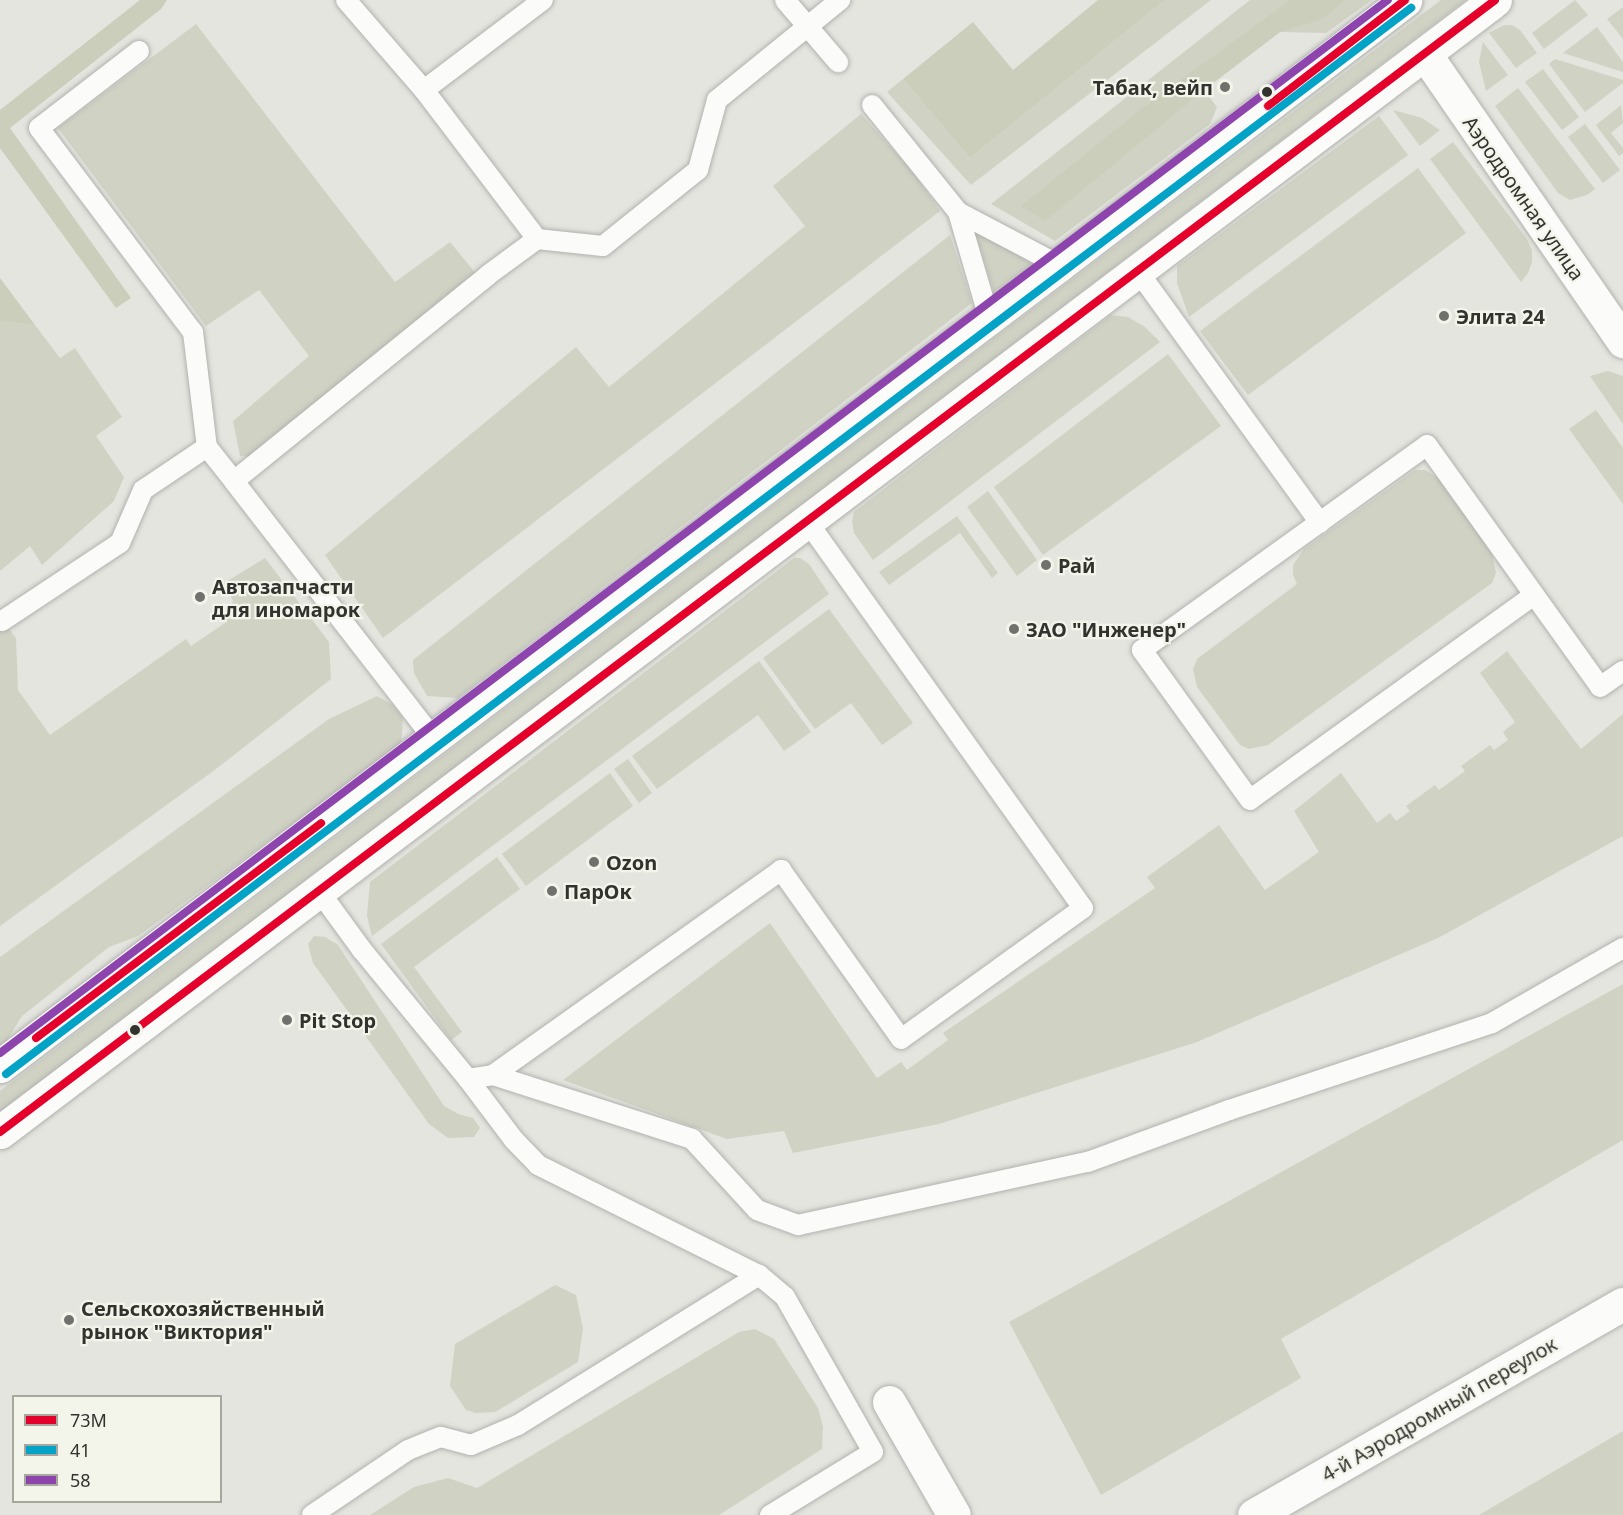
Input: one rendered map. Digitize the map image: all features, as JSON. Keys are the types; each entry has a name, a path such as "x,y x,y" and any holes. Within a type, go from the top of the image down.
{"main road":[{"path":"0,1065 1059,265 1405,0"},
{"path":"0,1132 1495,0"},
{"name":"Аэродромная улица","path":"1425,54 1623,341"},
{"name":"4-й Аэродромный переулок","path":"1254,1515 1623,1304"},
{"path":"889,1402 954,1515"}],"lane":[{"path":"346,0 424,90 537,239"},
{"path":"424,90 543,0"},
{"path":"785,0 838,63"},
{"path":"234,481 488,275 537,239 603,246 698,170 717,100 840,0"},
{"path":"139,51 39,128 193,332 207,447 433,738"},
{"path":"872,105 958,212 989,318"},
{"path":"958,212 1059,265"},
{"path":"1137,270 1320,523"},
{"path":"1534,595 1250,800 1142,650 1426,445 1534,595 1600,687 1623,671"},
{"path":"2,621 120,543 143,490 207,447"},
{"path":"494,1075 781,870 901,1039 1083,908 807,521"},
{"path":"319,891 362,950 468,1079 514,1140 538,1165 759,1275 785,1297 873,1452 770,1515"},
{"path":"468,1079 494,1075 692,1139 757,1210 798,1225 1088,1162 1229,1110 1492,1023 1623,948"},
{"path":"312,1515 408,1450 441,1437 471,1445 518,1425 759,1275"}],"shaded area":[{"path":"1165,0 1211,0 971,185 887,92 903,79 970,158"},
{"path":"1250,0 1372,0 1326,33 1280,32 1204,90 1217,107 1210,124 1055,241 991,204"},
{"path":"1441,0 1466,0 0,1114 0,1091"},
{"path":"1575,0 1588,15 1544,49 1532,33"},
{"path":"1623,7 1623,39 1607,19"},
{"path":"196,24 395,282 450,242 477,275 251,457 240,456 233,421 309,356 259,290 206,326 58,128"},
{"path":"1504,25 1512,25 1520,30 1537,53 1516,68 1489,33"},
{"path":"1597,27 1623,62 1623,72 1563,53"},
{"path":"1483,42 1508,75 1486,91 1479,62"},
{"path":"1555,59 1623,80 1623,83 1585,112 1549,64"},
{"path":"1543,69 1579,117 1562,130 1525,82"},
{"path":"1518,88 1595,189 1587,195 1570,200 1558,193 1495,106"},
{"path":"1621,105 1623,123 1611,133 1623,148 1623,153 1619,156 1596,125"},
{"path":"1393,110 1422,118 1440,130 1420,146"},
{"path":"861,114 913,172 940,211 383,638 325,555 576,347 609,387 805,226 773,186"},
{"path":"1379,116 1408,155 1189,317 1177,283 1177,266"},
{"path":"1585,124 1620,170 1603,183 1568,137"},
{"path":"1453,142 1527,239 1532,250 1532,262 1521,282 1430,159"},
{"path":"1418,168 1466,233 1248,395 1200,331"},
{"path":"974,229 1032,264 994,292"},
{"path":"950,235 972,303 458,698 427,696 414,673 413,660"},
{"path":"1111,315 1128,317 1145,327 1160,342 873,560 854,533 852,521 854,512"},
{"path":"0,318 2,321 35,325 60,358 75,348 122,417 96,436 124,477 114,501 42,565 30,546 0,571"},
{"path":"1168,354 1221,426 1043,555 994,487"},
{"path":"1608,371 1623,376 1623,424 1590,376"},
{"path":"1596,410 1623,448 1623,504 1569,429"},
{"path":"1415,470 1425,470 1441,480 1492,554 1496,573 1492,583 1268,745 1249,749 1240,745 1197,687 1193,669 1197,659 1297,584 1293,575 1293,565 1304,549"},
{"path":"988,491 1037,560 1017,576 967,507"},
{"path":"957,516 998,573 992,578 960,533 889,585 879,572"},
{"path":"265,558 329,642 331,679 216,769 0,926 0,617 16,638 18,690 50,735 186,639 191,646 225,623 233,601 224,583"},
{"path":"794,558 800,558 809,564 829,594 372,936 367,916 370,882"},
{"path":"829,609 913,723 882,745 851,703 815,729 763,658"},
{"path":"1507,651 1581,749 1623,714 1623,836 1438,938 1197,1042 939,1124 793,1153 784,1131 727,1139 563,1080 770,923 877,1078 901,1062 907,1070 948,1040 943,1033 1155,888 1147,877 1219,825 1265,890 1319,852 1294,811 1341,773 1377,823 1390,813 1396,821 1410,811 1406,806 1435,785 1439,790 1465,771 1461,766 1490,745 1494,750 1508,740 1503,732 1515,722 1480,673"},
{"path":"759,661 811,732 784,751 758,715 657,789 632,756"},
{"path":"377,696 393,705 403,718 401,745 138,936 109,947 22,1016 6,1042 0,1047 0,957 329,719"},
{"path":"628,759 652,793 639,803 614,769"},
{"path":"610,773 633,806 526,886 502,854"},
{"path":"497,857 520,889 414,967 462,1032 451,1040 381,944"},
{"path":"314,936 325,937 338,945 444,1106 458,1114 473,1118 480,1128 474,1137 448,1138 429,1124 313,963 308,944"},
{"path":"1623,984 1623,1140 1281,1339 1301,1378 1101,1495 1009,1322"},
{"path":"555,1285 576,1295 583,1329 578,1362 495,1412 476,1413 466,1410 450,1386 455,1344"},
{"path":"755,1329 774,1339 818,1408 823,1427 822,1449 719,1515 370,1515 414,1487 448,1478 477,1488 739,1332"},
{"path":"1623,1431 1623,1515 1479,1515"}],"green space":[{"path":"140,0 167,0 161,9 10,128 131,298 116,308 0,148 0,110"},
{"path":"1098,0 1165,0 970,158 903,79 973,22 1013,70"},
{"path":"1290,0 1346,0 1320,20 1280,32 1204,90 1045,221 1021,206 1141,109"},
{"path":"0,278 35,325 0,321"}],"transit line":[{"name":"58","path":"0,1053 1388,0"},
{"name":"73М","path":"1268,106 1405,0"},
{"name":"73М","path":"0,1132 1495,0"},
{"name":"41","path":"6,1074 1411,8"},
{"name":"73М","path":"36,1038 321,823"}],"place":[{"name":"Табак, вейп","path":"1225,87"},
{"name":"Элита 24","path":"1444,316"},
{"name":"Рай","path":"1046,565"},
{"name":"Автозапчасти для иномарок","path":"200,597"},
{"name":"ЗАО \"Инженер\"","path":"1014,629"},
{"name":"Ozon","path":"594,862"},
{"name":"ПарОк","path":"552,891"},
{"name":"Pit Stop","path":"287,1020"},
{"name":"Сельскохозяйственный рынок \"Виктория\"","path":"69,1320"}]}
